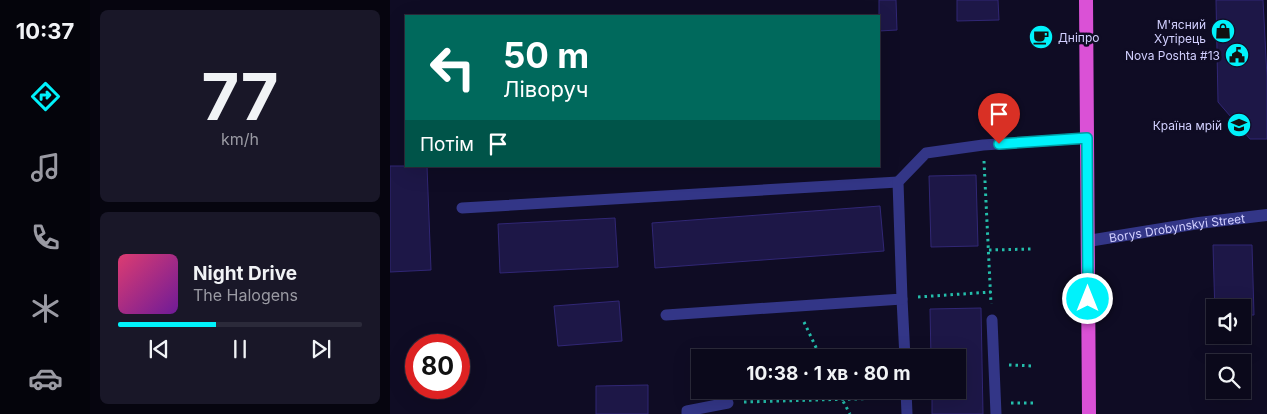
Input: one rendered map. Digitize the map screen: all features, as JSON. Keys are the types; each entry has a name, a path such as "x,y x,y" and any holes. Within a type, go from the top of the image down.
{"highway":[{"path":"1086,0 1089,414"}],"street":[{"name":"Borys Drobynskyi Street","path":"1088,241 1199,222 1267,215"}],"lane":[{"path":"462,208 898,182 926,153 983,146 1087,138"},
{"path":"898,182 905,349"},
{"path":"666,316 902,298"},
{"path":"992,320 996,408"},
{"path":"906,399 907,414"},
{"path":"687,414 687,411 728,403"}],"path":[{"path":"983,146 992,320"},
{"path":"989,250 1031,248"},
{"path":"902,298 991,292"},
{"path":"796,306 818,349"},
{"path":"994,365 1034,366"},
{"path":"728,403 853,399"},
{"path":"842,400 850,414"},
{"path":"996,408 1034,403"}],"building":[{"path":"879,0 896,0 897,30 880,31"},
{"path":"957,0 998,0 999,20 957,21"},
{"path":"1216,0 1263,0 1267,77 1267,139 1250,139 1218,102"},
{"path":"390,166 427,167 431,270 390,272"},
{"path":"976,175 978,246 931,247 929,176"},
{"path":"880,206 884,251 655,268 652,223"},
{"path":"615,218 618,267 500,273 498,224"},
{"path":"1213,245 1252,245 1254,315 1251,315 1251,299 1215,299"},
{"path":"619,301 622,341 558,346 554,306"},
{"path":"981,308 983,414 932,414 932,399 966,399 966,349 931,349 930,309"},
{"path":"648,385 648,414 596,414 596,386"}],"place":[{"name":"М'ясний Хутірець","path":"1223,31"},
{"name":"Дніпро","path":"1041,37"},
{"name":"Nova Poshta #13","path":"1237,55"},
{"name":"Країна мрій","path":"1239,125"}],"route":[{"path":"999,144 1087,138 1088,299"}]}
